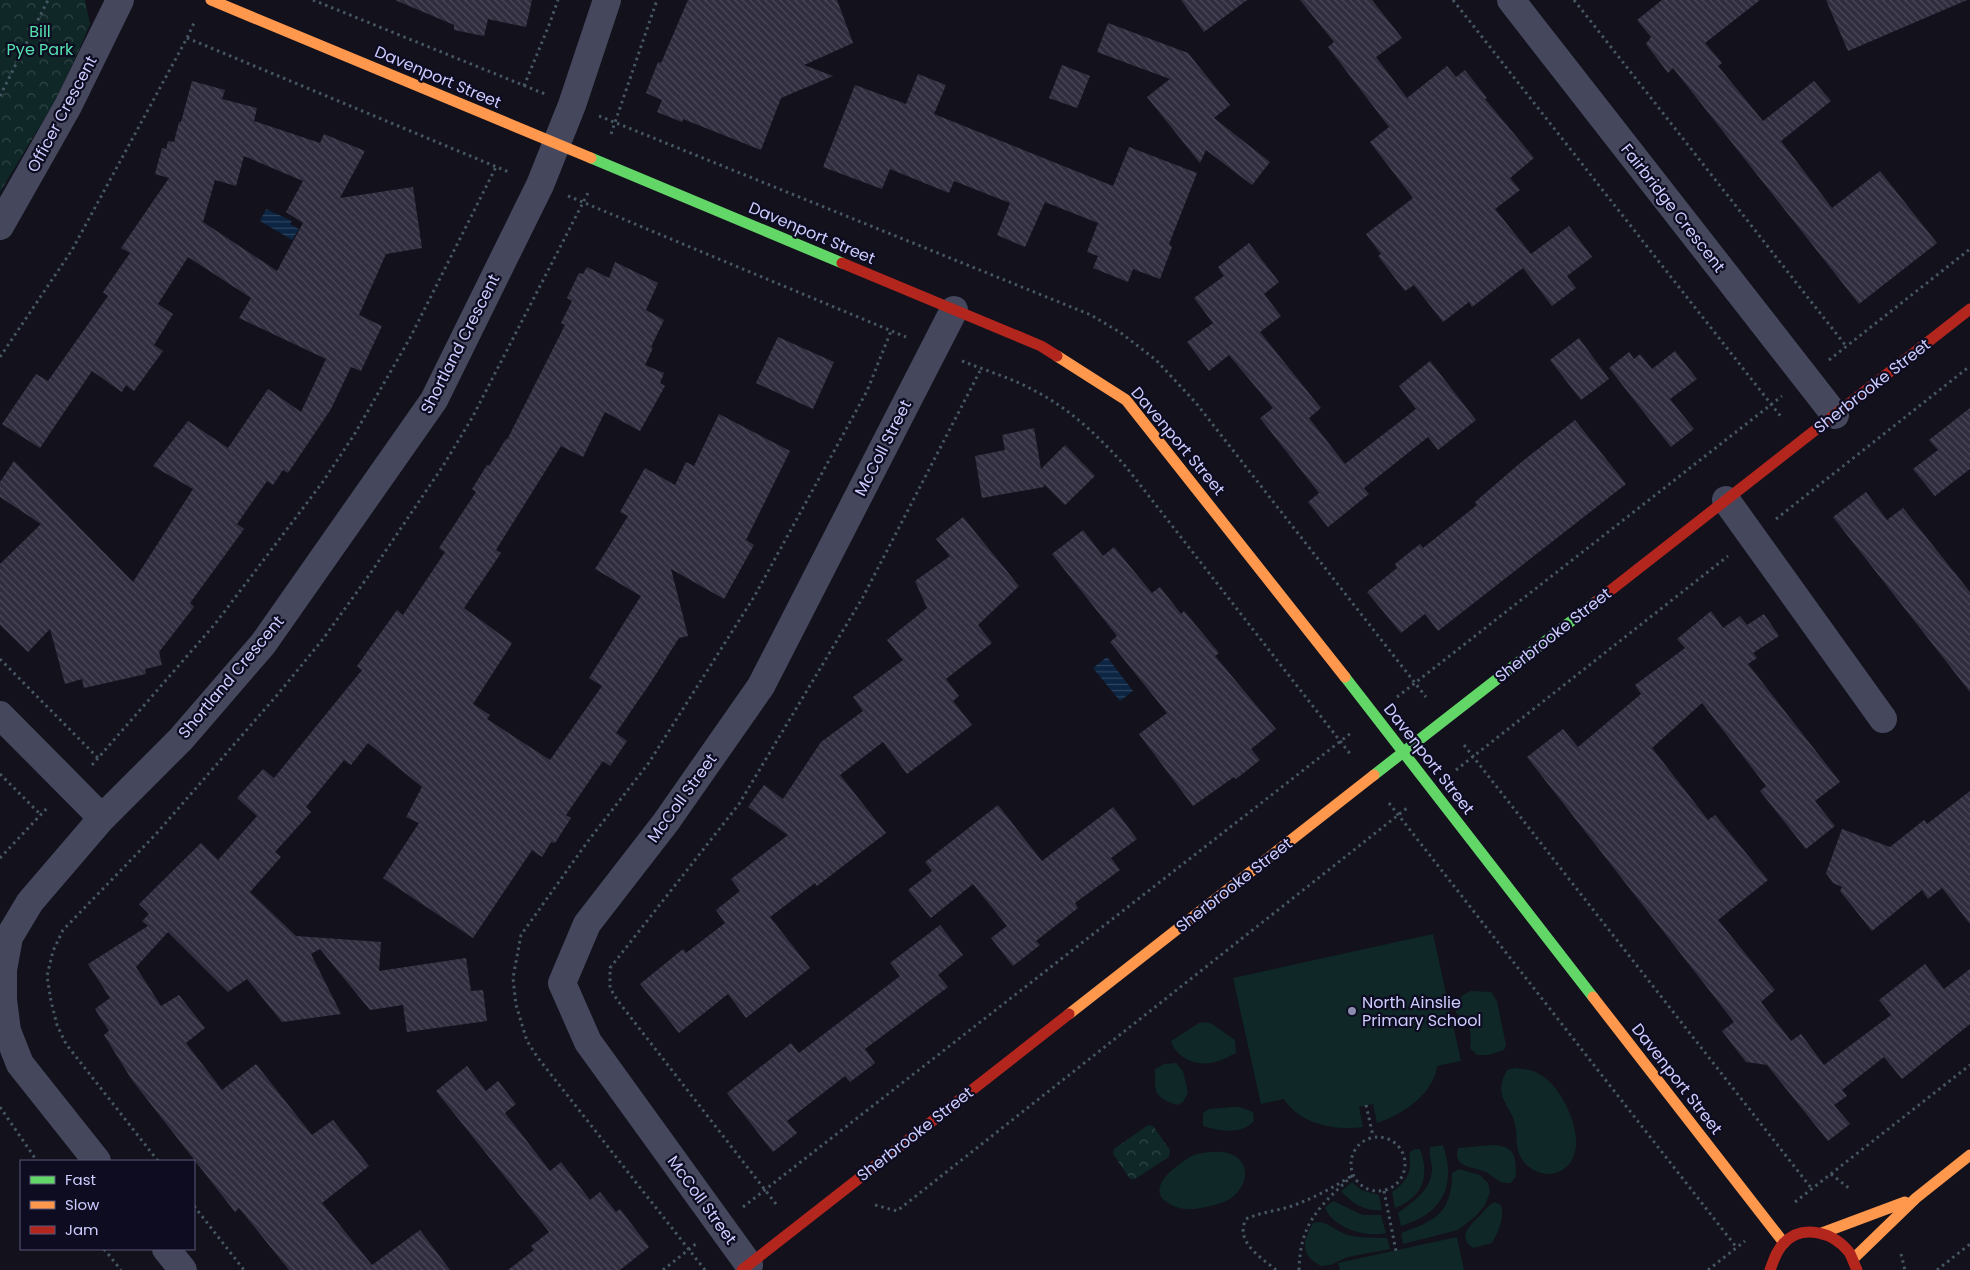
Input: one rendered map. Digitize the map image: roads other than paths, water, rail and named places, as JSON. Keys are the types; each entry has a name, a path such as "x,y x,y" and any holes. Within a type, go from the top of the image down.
{"street":[{"name":"Officer Crescent","path":"0,226 68,106 120,0"},
{"name":"Davenport Street","path":"211,0 1041,346 1126,400 1288,602 1784,1243"},
{"path":"556,144 572,106 607,0"},
{"name":"Fairbridge Crescent","path":"1511,0 1835,415"},
{"name":"Shortland Crescent","path":"96,1160 20,1064 7,1031 2,1000 3,970 10,937 30,902 102,818 180,739 263,644 434,400 540,184 556,144"},
{"name":"McColl Street","path":"746,1268 588,1042 562,983 587,924 666,822 761,686 954,310"},
{"name":"Sherbrooke Street","path":"746,1268 1970,310"},
{"path":"1726,500 1883,719"},
{"path":"0,715 102,818"},
{"path":"1770,1270 1776,1252 1784,1243 1802,1233 1812,1231 1835,1238 1846,1247 1855,1264 1916,1198 1970,1155"},
{"path":"1822,1233 1916,1198"},
{"path":"167,1250 183,1270"}],"water":[{"path":"266,209 292,221 290,224 299,229 292,240 260,221"},
{"path":"1107,657 1133,691 1120,701 1093,668"}],"place":[{"name":"North Ainslie Primary School","path":"1352,1011"}],"park label":[{"name":"Bill Pye Park","path":"40,40"}]}
